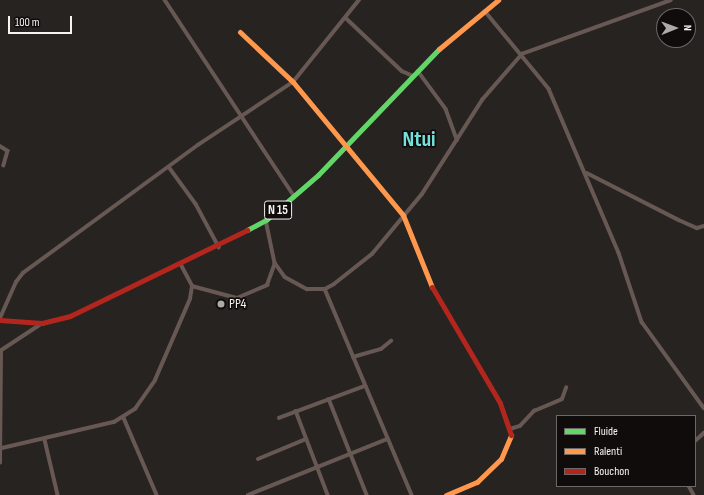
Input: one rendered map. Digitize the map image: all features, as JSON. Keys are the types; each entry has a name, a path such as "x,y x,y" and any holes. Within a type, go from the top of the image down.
{"main road":[{"name":"N 15","path":"0,319 42,323 86,310 219,247 266,220 345,148 418,71 484,9 498,0"},
{"path":"240,32 293,82 345,148 403,215 434,293 485,375 510,429 511,439 498,464 477,482 446,495"}],"street":[{"path":"165,0 240,118 294,196"},
{"path":"0,319 16,282 24,274 169,167 293,82 359,0"},
{"path":"275,263 297,285 325,289 357,269 422,194 490,88 522,54 671,0"},
{"path":"484,9 549,89 586,172 619,252 642,322 704,408"},
{"path":"346,18 402,72 413,76"},
{"path":"418,71 446,109 457,140"},
{"path":"0,146 8,151 4,165"},
{"path":"169,167 196,204 219,247"},
{"path":"586,172 679,220 695,227 704,226"},
{"path":"192,286 237,298 268,285 275,263 266,220"},
{"path":"2,448 45,440 124,418 147,394 155,380 190,299 192,286 181,265"},
{"path":"325,289 387,439 412,495"},
{"path":"0,463 2,448 0,351 42,323"},
{"path":"353,357 381,349 392,341"},
{"path":"279,418 365,386"},
{"path":"510,429 520,426 534,411 562,399 566,388"},
{"path":"329,399 367,495"},
{"path":"298,410 306,439 328,495"},
{"path":"124,418 157,495"},
{"path":"696,440 704,433"},
{"path":"258,459 306,439"},
{"path":"248,495 260,493 387,439"},
{"path":"45,440 58,495"}],"traffic: fast":[{"path":"247,230 266,220 318,175 439,49"}],"traffic: slow":[{"path":"439,49 498,0"},
{"path":"240,32 293,82 403,215 432,287"},
{"path":"446,495 477,482 501,459 511,435"}],"traffic: jam":[{"path":"0,320 42,323 70,316 247,230"},
{"path":"432,287 500,403 511,435"}],"place":[{"name":"PP4","path":"221,304"}],"district":[{"name":"Ntui","path":"419,140"}]}
